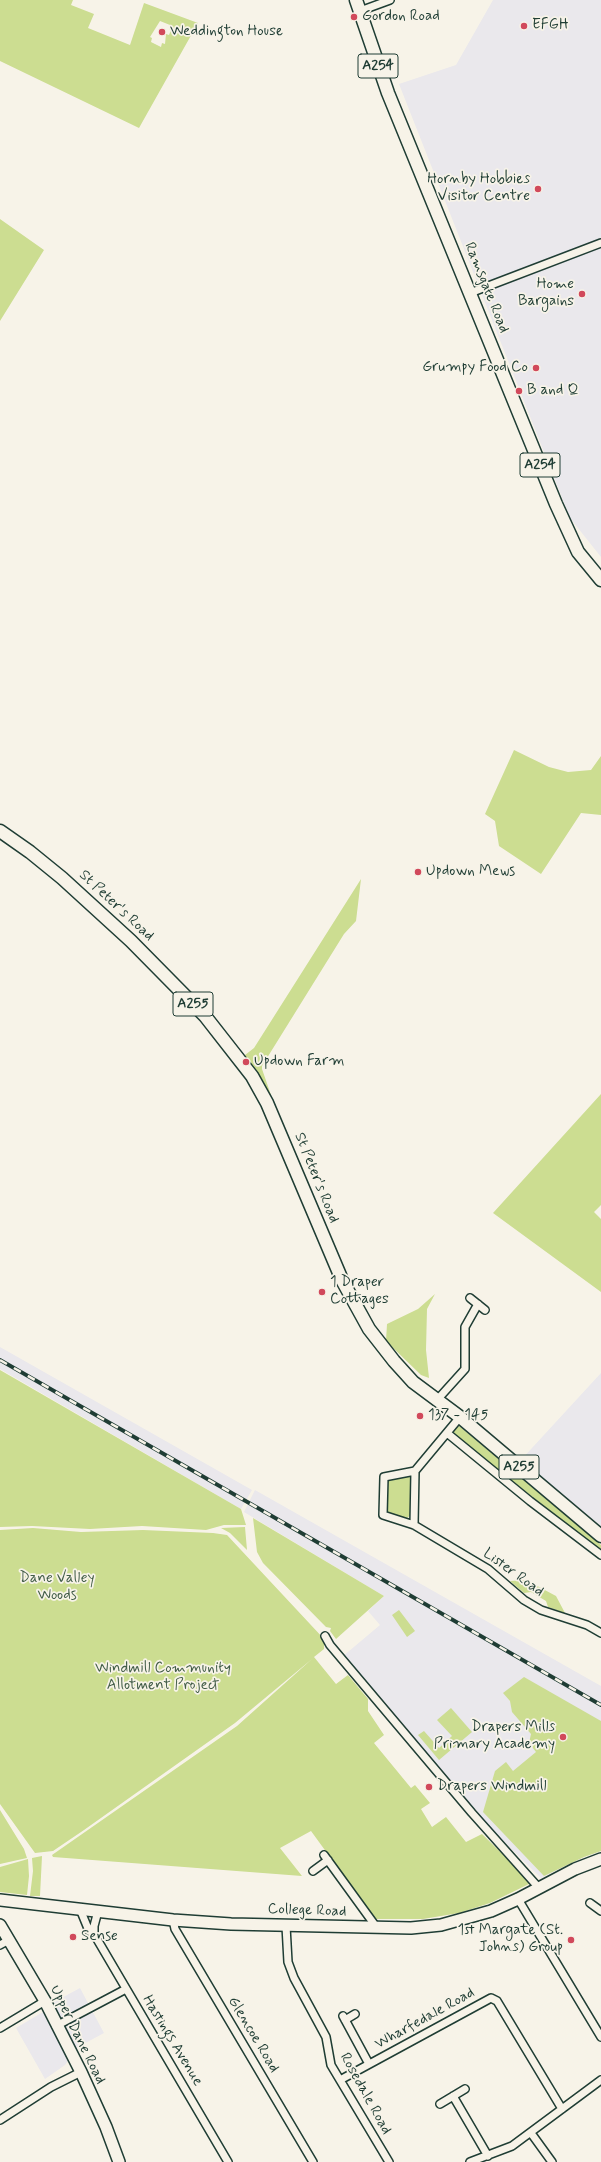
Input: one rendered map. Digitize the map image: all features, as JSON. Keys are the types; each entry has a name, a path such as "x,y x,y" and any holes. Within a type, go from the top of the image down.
{"main road":[{"name":"Ramsgate Road","path":"358,5 388,93 569,535 591,569 601,580"},
{"name":"St Peter's Road","path":"0,831 30,852 62,878 131,941 204,1016 252,1076 267,1103 327,1247 359,1313 394,1362 413,1382 460,1417 601,1536"},
{"name":"College Road","path":"0,1900 173,1920 286,1926 411,1928 441,1925 491,1911 518,1899 575,1869 601,1859"},
{"name":"Upper Dane Road","path":"0,1925 4,1943 45,2001 106,2127 119,2162"}],"street":[{"path":"358,5 390,0"},
{"path":"470,293 601,243"},
{"path":"470,1298 485,1310"},
{"path":"437,1400 465,1369 465,1326 478,1304"},
{"path":"414,1525 415,1471 460,1417"},
{"path":"447,1433 530,1501 601,1555"},
{"name":"Lister Road","path":"415,1471 384,1477 383,1515 414,1525 488,1569 524,1600 541,1610 587,1625 601,1633"},
{"path":"326,1636 330,1645 467,1807 539,1888"},
{"path":"314,1871 326,1857 377,1928"},
{"path":"518,1899 601,2037"},
{"path":"590,1903 600,1909"},
{"name":"Hastings Avenue","path":"80,1909 89,1931 94,1934 228,2162"},
{"path":"94,1934 94,1926 98,1912"},
{"name":"Glencoe Road","path":"173,1920 175,1929 313,2162"},
{"name":"Rosedale Road","path":"286,1926 286,1948 290,1967 294,1978 326,2037 331,2065 388,2162"},
{"path":"56,2026 126,1989"},
{"name":"Wharfedale Road","path":"340,2080 486,2000 493,1999 497,2001 562,2109"},
{"path":"0,2028 45,2001"},
{"path":"355,2014 344,2018 369,2064"},
{"path":"0,2120 51,2087 80,2072"},
{"path":"470,2162 512,2146 601,2080"},
{"path":"440,2104 464,2089"},
{"path":"452,2096 488,2156"},
{"path":"531,2133 552,2162"}],"shaded area":[{"path":"493,0 601,0 601,557 570,518 399,84 456,65"},
{"path":"0,1347 252,1490 241,1509 0,1369"},
{"path":"601,1373 601,1526 520,1461"},
{"name":"Drapers Mills Primary Academy","path":"255,1490 601,1686 601,1851 584,1857 541,1878 490,1828 378,1694 374,1693 342,1657 380,1625 368,1611 384,1596 244,1512"},
{"path":"80,1988 104,2033 78,2047 65,2065 45,2079 16,2028 43,2012 56,2001"}],"green space":[{"path":"0,0 73,0 71,5 94,14 88,28 130,45 144,3 198,23 139,128 0,61","holes":["160,21 170,25 169,29 171,30 169,35 166,34 165,44 162,43 161,47 151,42 152,38 150,37"]},
{"path":"0,219 44,250 0,321"},
{"path":"514,750 549,767 568,772 591,770 601,756 601,815 581,813 541,874 499,846 495,821 485,814"},
{"path":"361,879 356,921 344,934 262,1066 272,1098 267,1100 244,1061 245,1055 254,1048"},
{"path":"601,1094 601,1205 594,1212 601,1219 601,1292 493,1213"},
{"path":"435,1294 427,1309 426,1350 429,1378 421,1375 386,1341 387,1324 418,1309"},
{"name":"Dane Valley Woods","path":"0,1370 241,1509 246,1525 224,1525 206,1530 142,1526 90,1529 32,1526 0,1527"},
{"path":"459,1426 601,1545 601,1551 453,1434 453,1430"},
{"path":"408,1475 412,1479 411,1515 407,1518 388,1513 386,1480"},
{"path":"253,1518 384,1596 336,1639 330,1631 331,1628 326,1627 263,1563 257,1552"},
{"path":"245,1527 247,1550 230,1533 221,1528"},
{"name":"Windmill Community Allotment Project","path":"33,1528 81,1532 143,1530 227,1535 324,1639 324,1649 314,1657 336,1684 348,1675 368,1699 368,1711 384,1735 374,1743 411,1788 415,1785 430,1803 421,1809 432,1827 446,1817 466,1842 482,1834 529,1880 529,1884 490,1903 459,1913 423,1919 375,1919 311,1831 280,1848 302,1876 53,1857 52,1855 237,1726 312,1659 235,1723 84,1830 53,1851 35,1853 0,1804 0,1530"},
{"path":"526,1580 556,1596 565,1613 548,1607 546,1601 531,1592 524,1593 510,1581"},
{"path":"399,1610 415,1631 407,1637 392,1615"},
{"path":"524,1677 601,1721 601,1851 584,1857 544,1876 483,1812 495,1771 506,1762 513,1771 536,1752 529,1743 531,1734 512,1712 510,1701 503,1693"},
{"path":"451,1708 472,1732 439,1760 418,1735 424,1731 439,1748 452,1736 437,1720"},
{"path":"0,1810 24,1849 27,1858 0,1864"},
{"path":"42,1856 40,1896 30,1896 33,1871 32,1858"},
{"path":"28,1859 29,1876 27,1895 0,1892 0,1867"}],"railway":[{"path":"0,1360 601,1705"}],"place":[{"name":"Gordon Road","path":"354,17"},
{"name":"EFGH","path":"524,26"},
{"name":"Weddington House","path":"162,32"},
{"name":"Hornby Hobbies Visitor Centre","path":"538,189"},
{"name":"Home Bargains","path":"582,294"},
{"name":"Grumpy Food Co","path":"536,368"},
{"name":"B and Q","path":"519,391"},
{"name":"Updown Mews","path":"418,872"},
{"name":"Updown Farm","path":"246,1062"},
{"name":"1 Draper Cottages","path":"322,1292"},
{"name":"137 - 145","path":"420,1416"},
{"name":"Drapers Mills Primary Academy","path":"563,1737"},
{"name":"Drapers Windmill","path":"429,1787"},
{"name":"Sense","path":"73,1937"},
{"name":"1st Margate (St. Johns) Group","path":"571,1940"}]}
